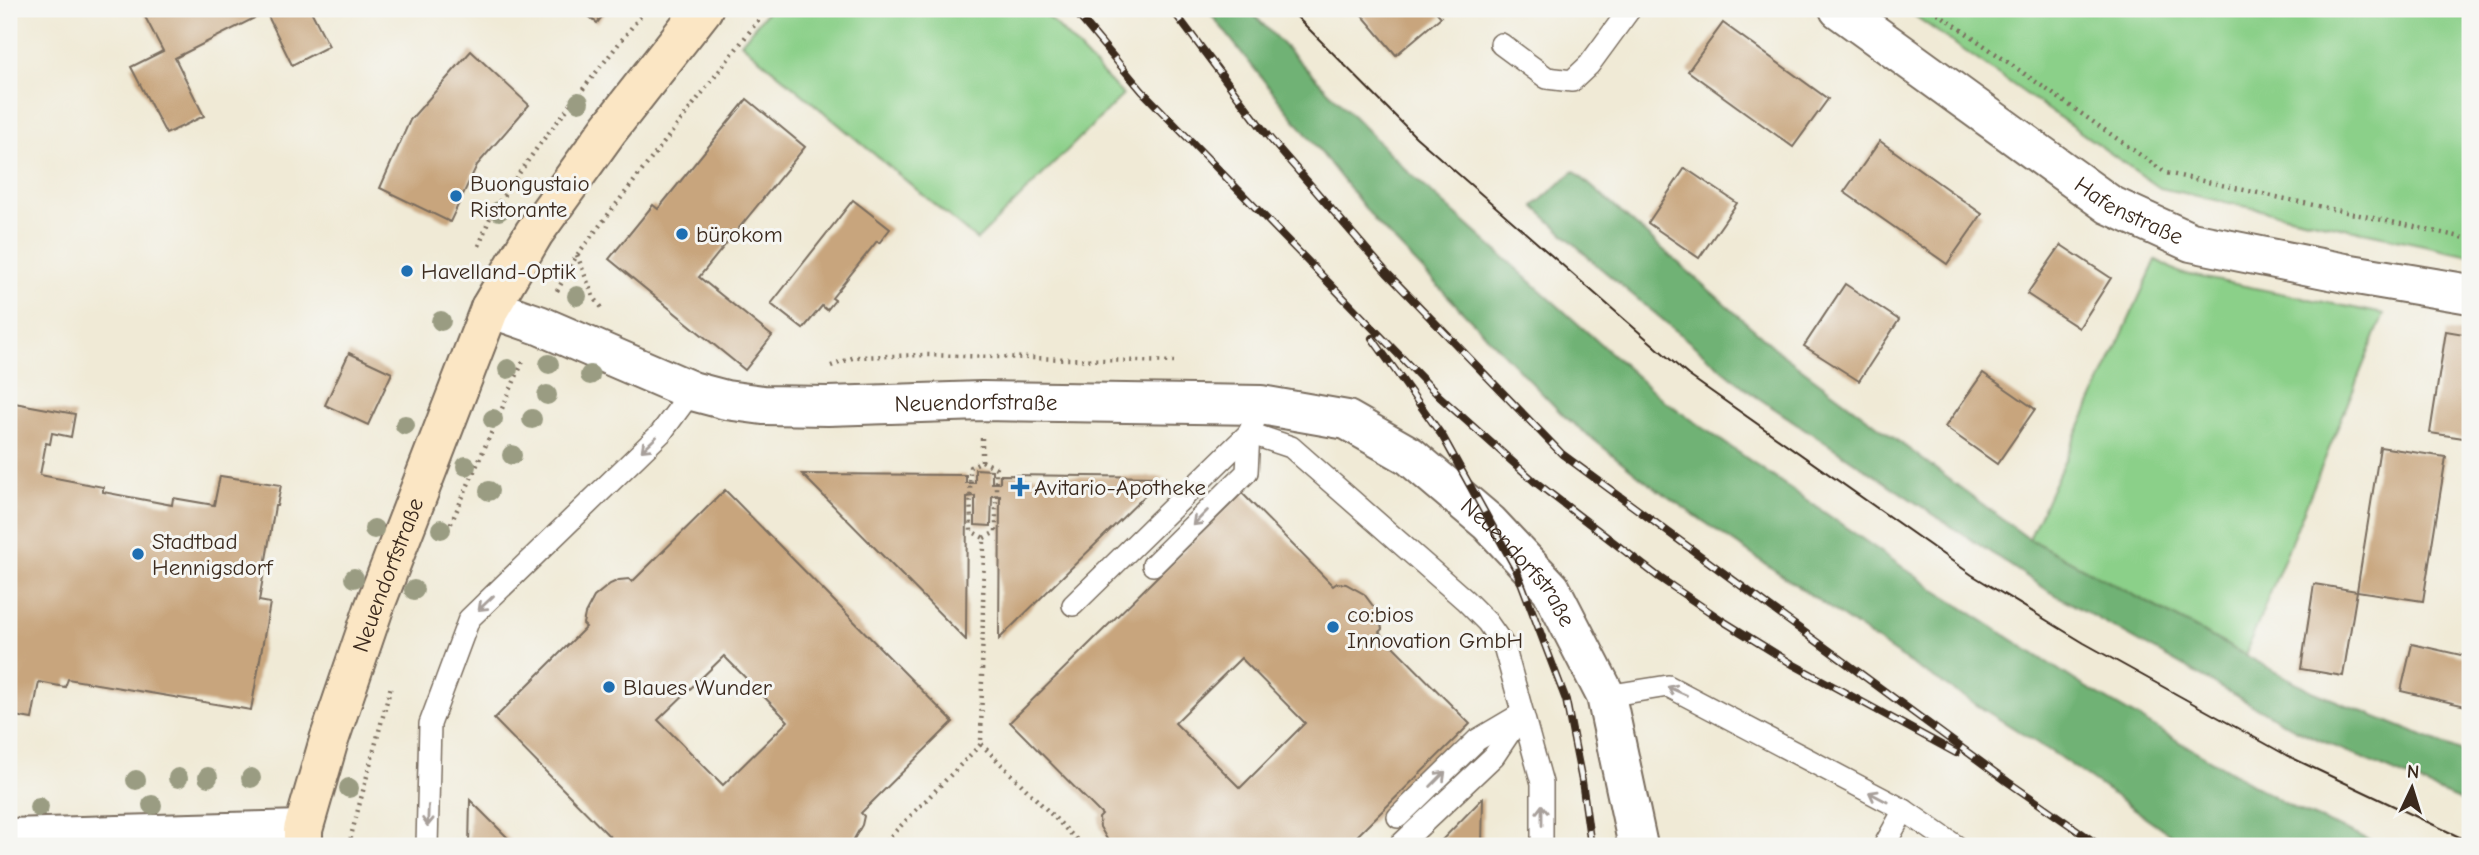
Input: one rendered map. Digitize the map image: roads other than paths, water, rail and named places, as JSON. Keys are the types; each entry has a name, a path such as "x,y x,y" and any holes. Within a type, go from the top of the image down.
{"main road":[{"name":"Neuendorfstraße","path":"303,838 328,740 370,621 490,308 534,233 609,129 703,9"}],"street":[{"name":"Hafenstraße","path":"1839,9 2110,205 2191,242 2345,273 2470,294"},
{"name":"Neuendorfstraße","path":"490,308 538,325 692,391 726,400 763,405 828,406 982,401 1255,419 1347,420 1410,456 1489,523 1550,589 1606,696 1638,846"},
{"path":"9,838 303,838"}],"lane":[{"path":"1501,44 1547,78 1572,81 1590,65 1630,9"},
{"path":"427,846 430,724 469,619 661,433 692,391"},
{"path":"1153,565 1247,472 1255,419"},
{"path":"1073,605 1255,419"},
{"name":"Neuendorfstraße","path":"1255,419 1291,447 1465,600 1487,622 1504,646 1542,783 1542,846"},
{"path":"1606,696 1668,686 1903,810 1956,846"},
{"path":"1398,817 1477,740 1522,714"},
{"path":"1399,846 1494,756 1522,714"},
{"path":"1884,846 1903,810"}],"tram line":[{"path":"1289,9 1416,137 1688,375 1972,575 2084,643 2286,755 2470,842"}],"railway":[{"path":"1073,9 1142,91 1440,397 1534,481 1660,578 1723,621 1794,665 1956,753"},
{"path":"1172,9 1267,135 1387,273 1562,454 2008,782 2100,846"},
{"path":"1372,338 1443,437 1516,569 1566,700 1591,846"}],"place":[{"name":"Buongustaio Ristorante","path":"456,196"},
{"name":"bürokom","path":"682,234"},
{"name":"Havelland-Optik","path":"407,271"},
{"name":"Avitario-Apotheke","path":"1020,487"},
{"name":"Stadtbad Hennigsdorf","path":"138,554"},
{"name":"co:bios Innovation GmbH","path":"1333,627"},
{"name":"Blaues Wunder","path":"609,687"}]}
